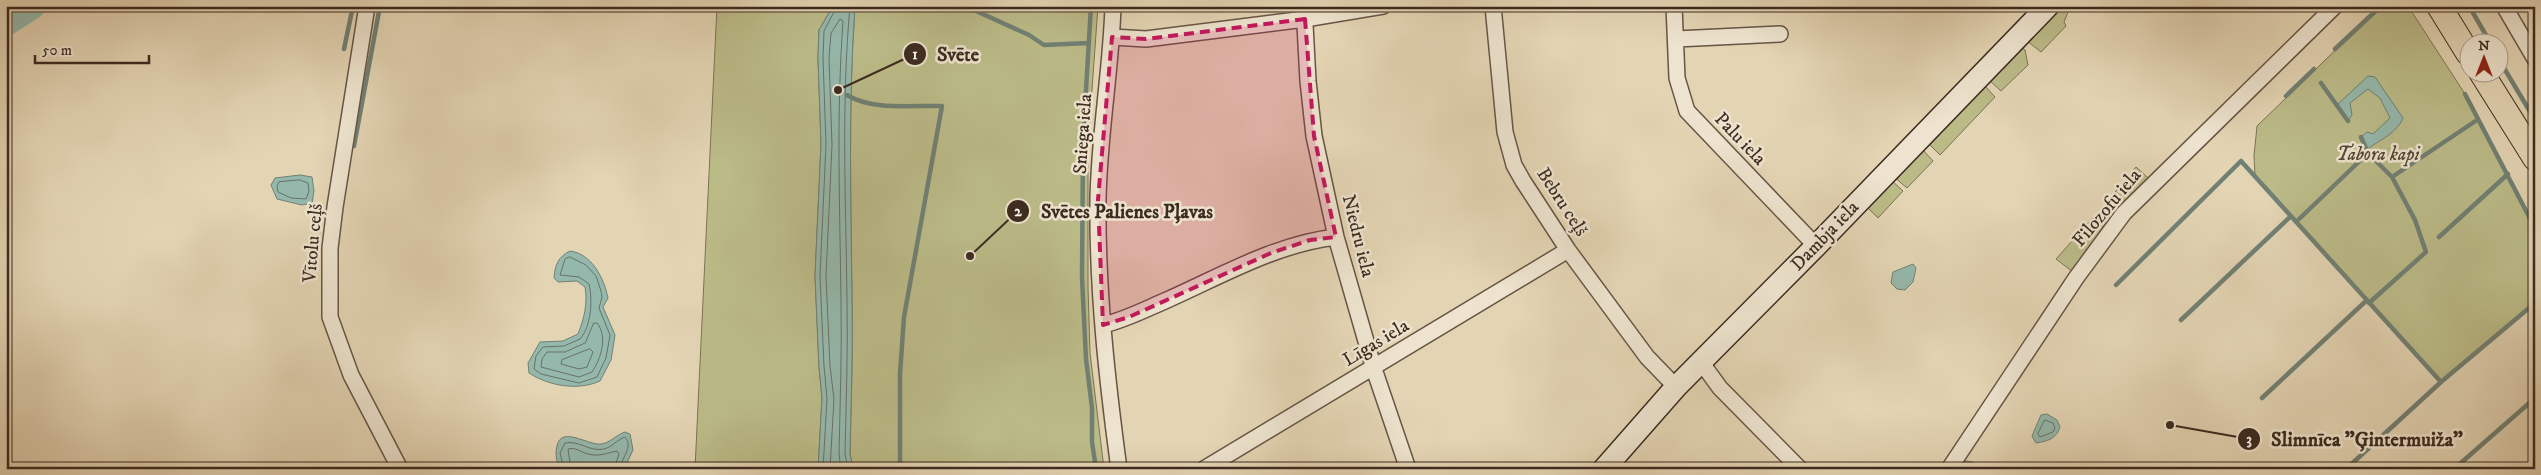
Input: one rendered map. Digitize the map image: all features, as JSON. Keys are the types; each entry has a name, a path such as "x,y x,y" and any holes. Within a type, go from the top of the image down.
{"main road":[{"path":"2439,6 2458,37"},
{"path":"2487,82 2535,158"}],"street":[{"name":"Vītolu ceļš","path":"367,6 330,248 330,317 351,375 400,469"},
{"name":"Sniega iela","path":"1113,6 1112,37 1101,134 1098,200 1104,356 1119,469"},
{"path":"1112,37 1146,39 1304,13 1383,6"},
{"name":"Palu iela","path":"1674,6 1677,78 1687,111 1816,246"},
{"name":"Dambja iela","path":"1604,469 1676,386 1816,246 2048,6"},
{"name":"Filozofu iela","path":"1949,469 2081,272 2124,213 2335,6"},
{"path":"2504,6 2535,59"},
{"name":"Bebru ceļš","path":"1490,7 1505,132 1509,148 1523,181 1568,250 1647,357 1676,386"},
{"name":"Niedru iela","path":"1304,13 1314,136 1336,237 1374,368 1408,469"},
{"path":"1676,39 1780,34"},
{"path":"1103,324 1129,317 1271,253 1310,240 1336,237"},
{"name":"Līgas iela","path":"1204,469 1568,250"},
{"path":"1701,362 1720,388 1800,469"}],"highlighted area":[{"path":"1305,19 1314,136 1336,237 1310,240 1271,253 1129,317 1103,325 1098,200 1112,37 1146,39"}],"green space":[{"path":"717,6 833,6 819,30 818,58 821,144 815,276 822,398 818,469 695,469"},
{"path":"855,6 1098,6 1088,145 1088,287 1090,353 1104,469 853,469 850,454 852,340 850,154"},
{"path":"2055,6 2061,6 2068,12 2064,22 2066,26 2041,52 2026,40"},
{"name":"Tabora kapi","path":"2381,6 2408,6 2465,94 2535,228 2535,303 2441,382 2255,176 2254,156 2257,126"},
{"path":"2019,45 2025,50 2028,65 2001,91 1989,80"},
{"path":"1985,86 1995,97 1940,155 1928,143"},
{"path":"1922,149 1933,161 1907,188 1893,176"},
{"path":"2136,167 2148,178 2119,210 2106,203"},
{"path":"1891,180 1903,191 1878,218 1866,206"},
{"path":"2097,213 2106,222 2073,272 2056,259"},
{"path":"1966,461 1972,462 1980,469 1957,469 1961,463"}],"water":[{"path":"833,6 855,6 850,154 852,340 850,454 853,469 818,469 822,398 815,276 821,144 818,58 819,30"},
{"path":"2368,76 2375,77 2403,118 2393,132 2367,149 2361,137 2367,132 2373,134 2390,118 2380,98 2368,89 2350,103 2352,115 2348,121 2337,105"},
{"path":"300,175 312,177 314,191 312,203 302,205 277,199 271,185 275,178"},
{"path":"570,251 585,257 600,275 608,298 603,307 615,335 611,360 600,381 582,386 564,386 545,381 529,373 528,363 540,342 563,341 578,334 586,305 585,287 577,281 558,282 554,278 558,262"},
{"path":"1913,264 1916,268 1913,282 1905,290 1897,289 1891,283 1893,272"},
{"path":"2047,414 2057,420 2060,427 2051,439 2036,443 2032,436 2041,415"},
{"path":"625,432 630,434 633,450 624,469 561,469 559,466 556,458 556,449 560,440 564,437 601,444"}],"waterway":[{"path":"6,22 31,6"},
{"path":"344,49 353,6"},
{"path":"354,146 380,6"},
{"path":"965,6 1029,35 1044,45 1089,43"},
{"path":"1084,123 1091,6"},
{"path":"2335,49 2381,6"},
{"path":"2469,6 2484,32"},
{"path":"2286,96 2314,69"},
{"path":"2508,75 2535,120"},
{"path":"2321,83 2348,121"},
{"path":"2465,94 2535,228"},
{"path":"847,95 857,100 881,105 942,106 904,317 900,374 900,469"},
{"path":"2392,177 2477,120"},
{"path":"2361,137 2368,153 2392,177 2415,220 2426,252 2369,303"},
{"path":"1083,145 1082,278 1086,359 1092,408 1092,442 1096,469"},
{"path":"2296,222 2368,153"},
{"path":"2116,285 2241,161 2441,382 2535,303"},
{"path":"2439,237 2508,174"},
{"path":"2181,320 2291,216"},
{"path":"2262,398 2367,300"},
{"path":"2346,469 2441,382"},
{"path":"2454,469 2535,398"}],"place":[{"name":"Svēte","path":"838,90"},
{"name":"Svētes Palienes Pļavas","path":"970,256"},
{"name":"Slimnīca \"Ģintermuiža\"","path":"2170,425"}]}
